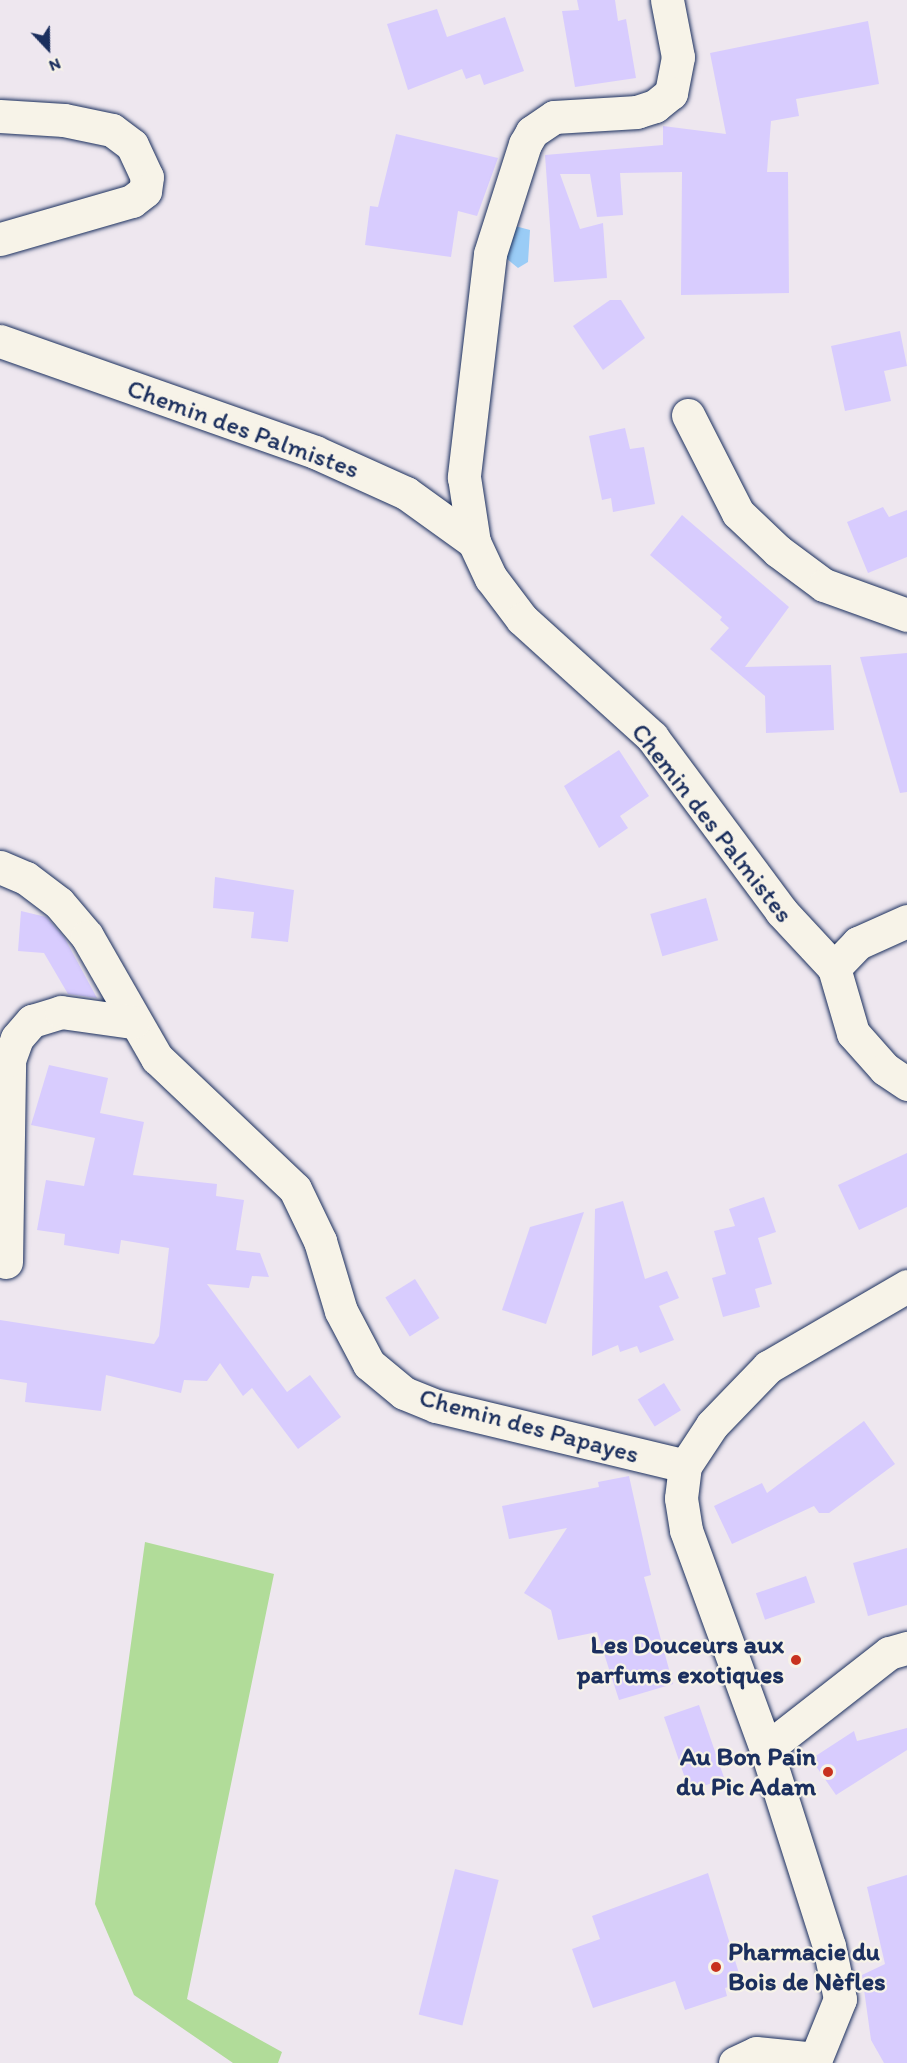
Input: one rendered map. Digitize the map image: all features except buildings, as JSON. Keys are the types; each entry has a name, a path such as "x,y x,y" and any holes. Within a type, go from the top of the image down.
{"street":[{"name":"Chemin des Palmistes","path":"667,0 678,57 671,93 655,106 637,112 554,117 532,132 525,144 490,254 464,477 474,542 491,578 522,619 652,737 780,911 834,968"},
{"path":"0,116 64,120 112,130 132,146 147,177 145,191 132,201 0,239"},
{"name":"Chemin des Palmistes","path":"0,341 315,452 406,493 474,542"},
{"path":"688,415 738,513 778,551 824,585 907,615"},
{"name":"Chemin des Papayes","path":"0,867 26,878 59,903 87,936 133,1022 157,1058 269,1159 295,1189 320,1241 354,1339 369,1364 404,1393 436,1406 686,1466"},
{"path":"907,921 858,943 834,968 853,1033 885,1069 907,1084"},
{"path":"6,1262 9,1060 17,1038 32,1021 61,1012 133,1022"},
{"path":"735,2063 756,2054 815,2061 840,1999 829,1946 766,1749 686,1530 681,1498 686,1466 712,1425 768,1367 907,1286"},
{"path":"766,1749 889,1653 907,1648"}],"green space":[{"path":"145,1542 274,1574 187,1999 282,2052 278,2063 233,2063 134,1995 95,1904"}],"water":[{"path":"515,226 530,230 528,262 518,268 506,258"}],"place":[{"name":"Les Douceurs aux parfums exotiques","path":"796,1660"},
{"name":"Au Bon Pain du Pic Adam","path":"828,1772"},
{"name":"Pharmacie du Bois de Nèfles","path":"716,1967"}]}
